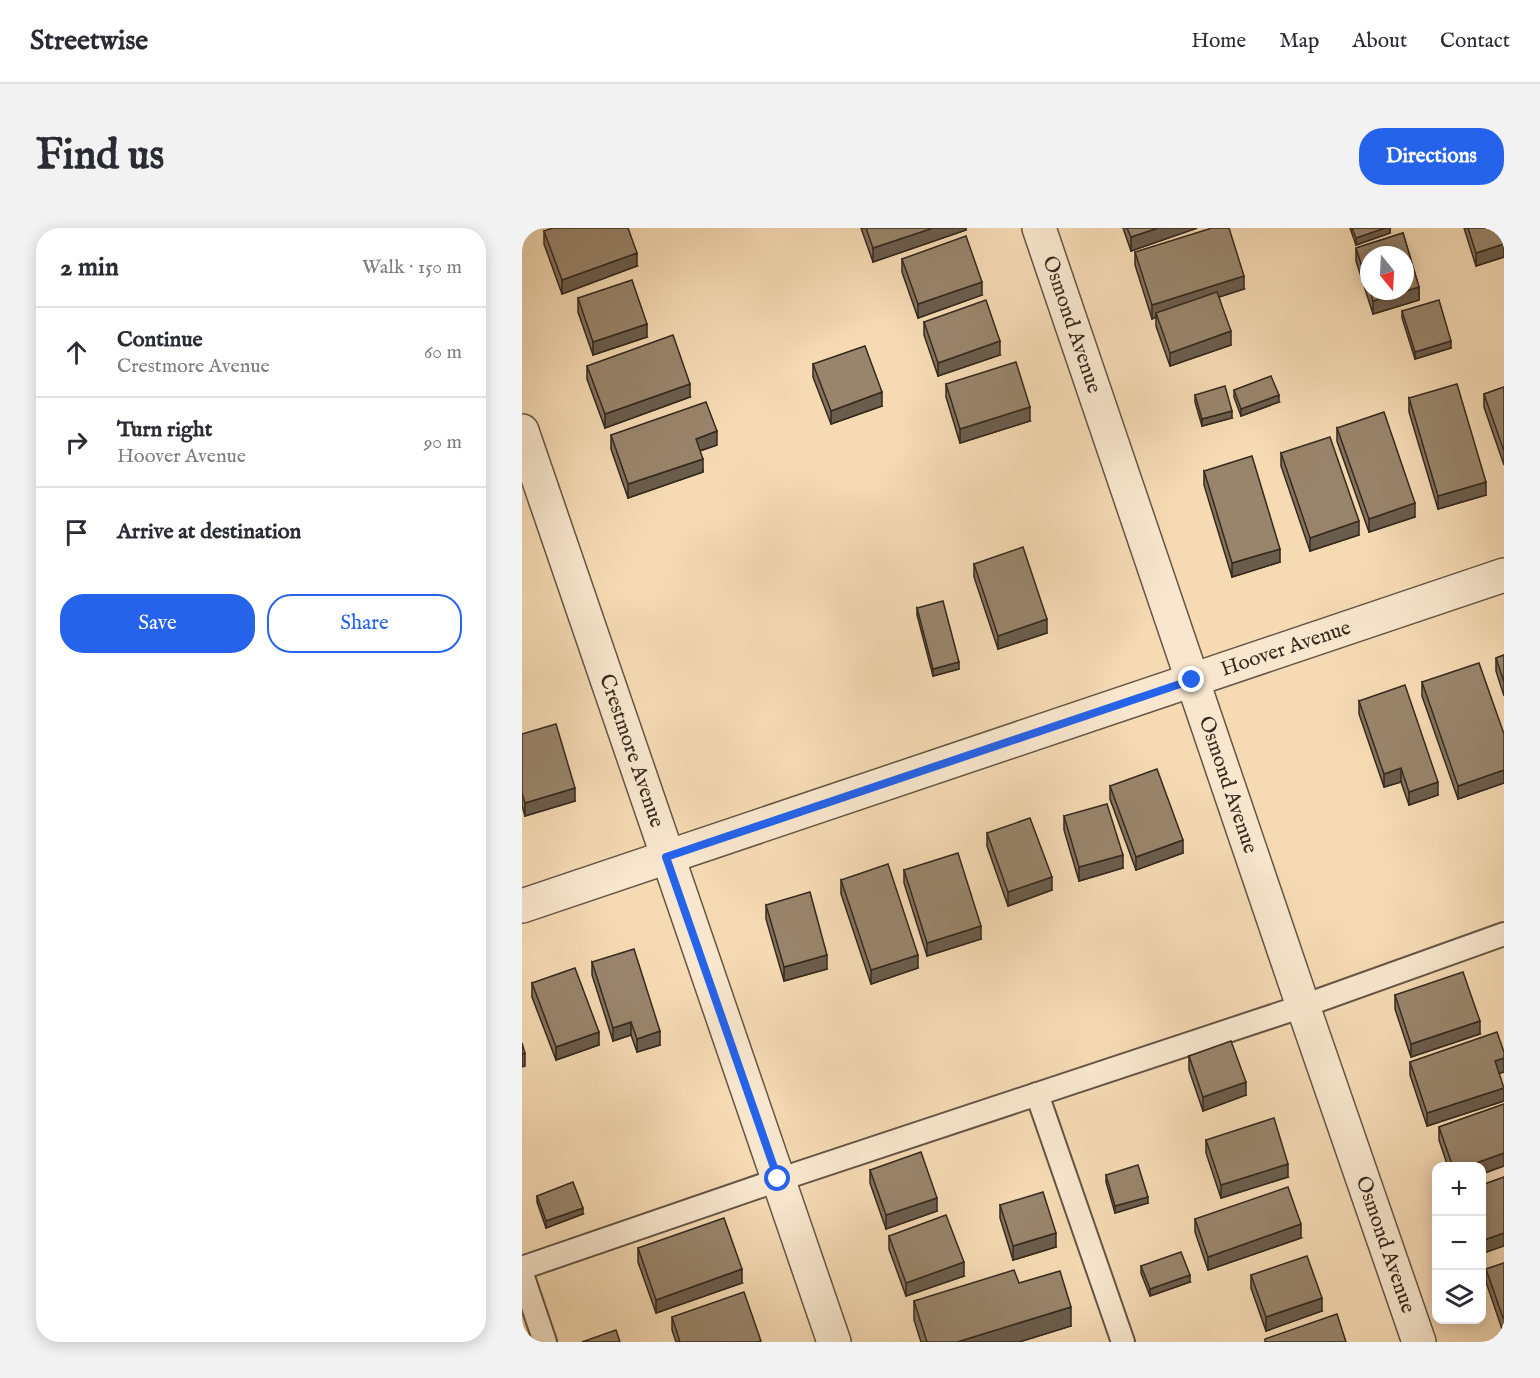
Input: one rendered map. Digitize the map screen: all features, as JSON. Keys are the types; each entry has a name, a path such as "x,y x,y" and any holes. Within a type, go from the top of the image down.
{"street":[{"name":"Osmond Avenue","path":"1039,228 1419,1342"},
{"name":"Crestmore Avenue","path":"522,431 834,1342"},
{"name":"Hoover Avenue","path":"522,906 1504,575"}],"lane":[{"path":"522,1268 778,1179 1303,1006 1504,934"},
{"path":"1037,1094 1124,1342"},
{"path":"522,1274 545,1342"}],"building":[{"path":"553,228 628,228 637,253 562,280 544,231"},
{"path":"866,228 933,228 873,248"},
{"path":"1127,228 1158,228 1131,237"},
{"path":"1212,228 1229,228 1244,276 1152,305 1135,252"},
{"path":"1352,228 1385,228 1356,238"},
{"path":"1468,228 1504,228 1504,244 1476,253"},
{"path":"1403,233 1407,246 1362,246"},
{"path":"966,236 982,282 918,304 902,259"},
{"path":"1360,247 1360,261 1356,248"},
{"path":"1414,270 1419,287 1414,289"},
{"path":"632,280 647,324 593,342 578,298"},
{"path":"1217,292 1231,331 1170,353 1156,313"},
{"path":"986,300 1000,341 938,363 924,322"},
{"path":"1439,300 1451,341 1415,352 1402,311"},
{"path":"673,335 690,384 605,414 587,366"},
{"path":"865,346 882,392 831,411 813,364"},
{"path":"1016,362 1030,407 960,429 946,384"},
{"path":"1271,376 1279,395 1241,409 1234,390"},
{"path":"1457,384 1486,482 1438,496 1409,398"},
{"path":"1225,386 1232,411 1202,419 1195,395"},
{"path":"1504,387 1504,451 1484,394"},
{"path":"706,402 717,431 696,439 703,459 628,484 611,435"},
{"path":"1384,412 1415,503 1369,519 1337,428"},
{"path":"1330,437 1359,521 1310,538 1281,453"},
{"path":"1252,456 1280,549 1232,563 1204,471"},
{"path":"1023,547 1047,619 998,636 974,564"},
{"path":"943,601 959,662 933,669 917,608"},
{"path":"1504,655 1504,682 1496,658"},
{"path":"1479,663 1504,734 1504,770 1458,786 1422,682"},
{"path":"1405,685 1438,782 1409,792 1401,768 1384,774 1359,701"},
{"path":"556,724 575,788 525,803 522,793 522,734"},
{"path":"1157,769 1183,840 1136,857 1110,786"},
{"path":"1107,804 1123,855 1079,867 1064,816"},
{"path":"1030,818 1052,877 1008,892 987,833"},
{"path":"958,853 981,926 927,943 904,870"},
{"path":"888,864 918,955 871,970 841,880"},
{"path":"810,892 827,955 784,967 766,905"},
{"path":"634,949 660,1031 637,1039 631,1022 613,1028 592,962"},
{"path":"575,968 599,1032 556,1047 532,983"},
{"path":"1463,972 1480,1021 1411,1044 1395,995"},
{"path":"1497,1032 1504,1058 1495,1061 1504,1088 1427,1113 1410,1062"},
{"path":"1231,1041 1246,1082 1203,1097 1189,1056"},
{"path":"1504,1104 1504,1153 1479,1162 1451,1162 1439,1127"},
{"path":"1274,1118 1288,1164 1221,1185 1206,1140"},
{"path":"921,1152 937,1198 886,1215 870,1170"},
{"path":"1138,1165 1148,1197 1115,1206 1106,1175"},
{"path":"1504,1177 1504,1233 1486,1239 1486,1216 1486,1184"},
{"path":"573,1182 583,1208 546,1221 537,1196"},
{"path":"1288,1187 1301,1224 1208,1257 1195,1219"},
{"path":"1043,1192 1056,1233 1013,1246 1000,1205"},
{"path":"946,1215 964,1262 906,1283 889,1236"},
{"path":"724,1218 742,1269 656,1300 638,1248"},
{"path":"1181,1252 1190,1275 1150,1289 1141,1266"},
{"path":"1307,1256 1322,1298 1266,1317 1251,1275"},
{"path":"1504,1263 1504,1318 1503,1318 1486,1269"},
{"path":"1014,1270 1019,1283 1060,1271 1071,1307 957,1342 927,1342 914,1301"},
{"path":"744,1292 761,1341 680,1342 672,1317"},
{"path":"1337,1314 1346,1342 1265,1342 1265,1339"},
{"path":"616,1330 620,1342 582,1342"}],"route":[{"path":"778,1179 666,857 1192,680"}]}
